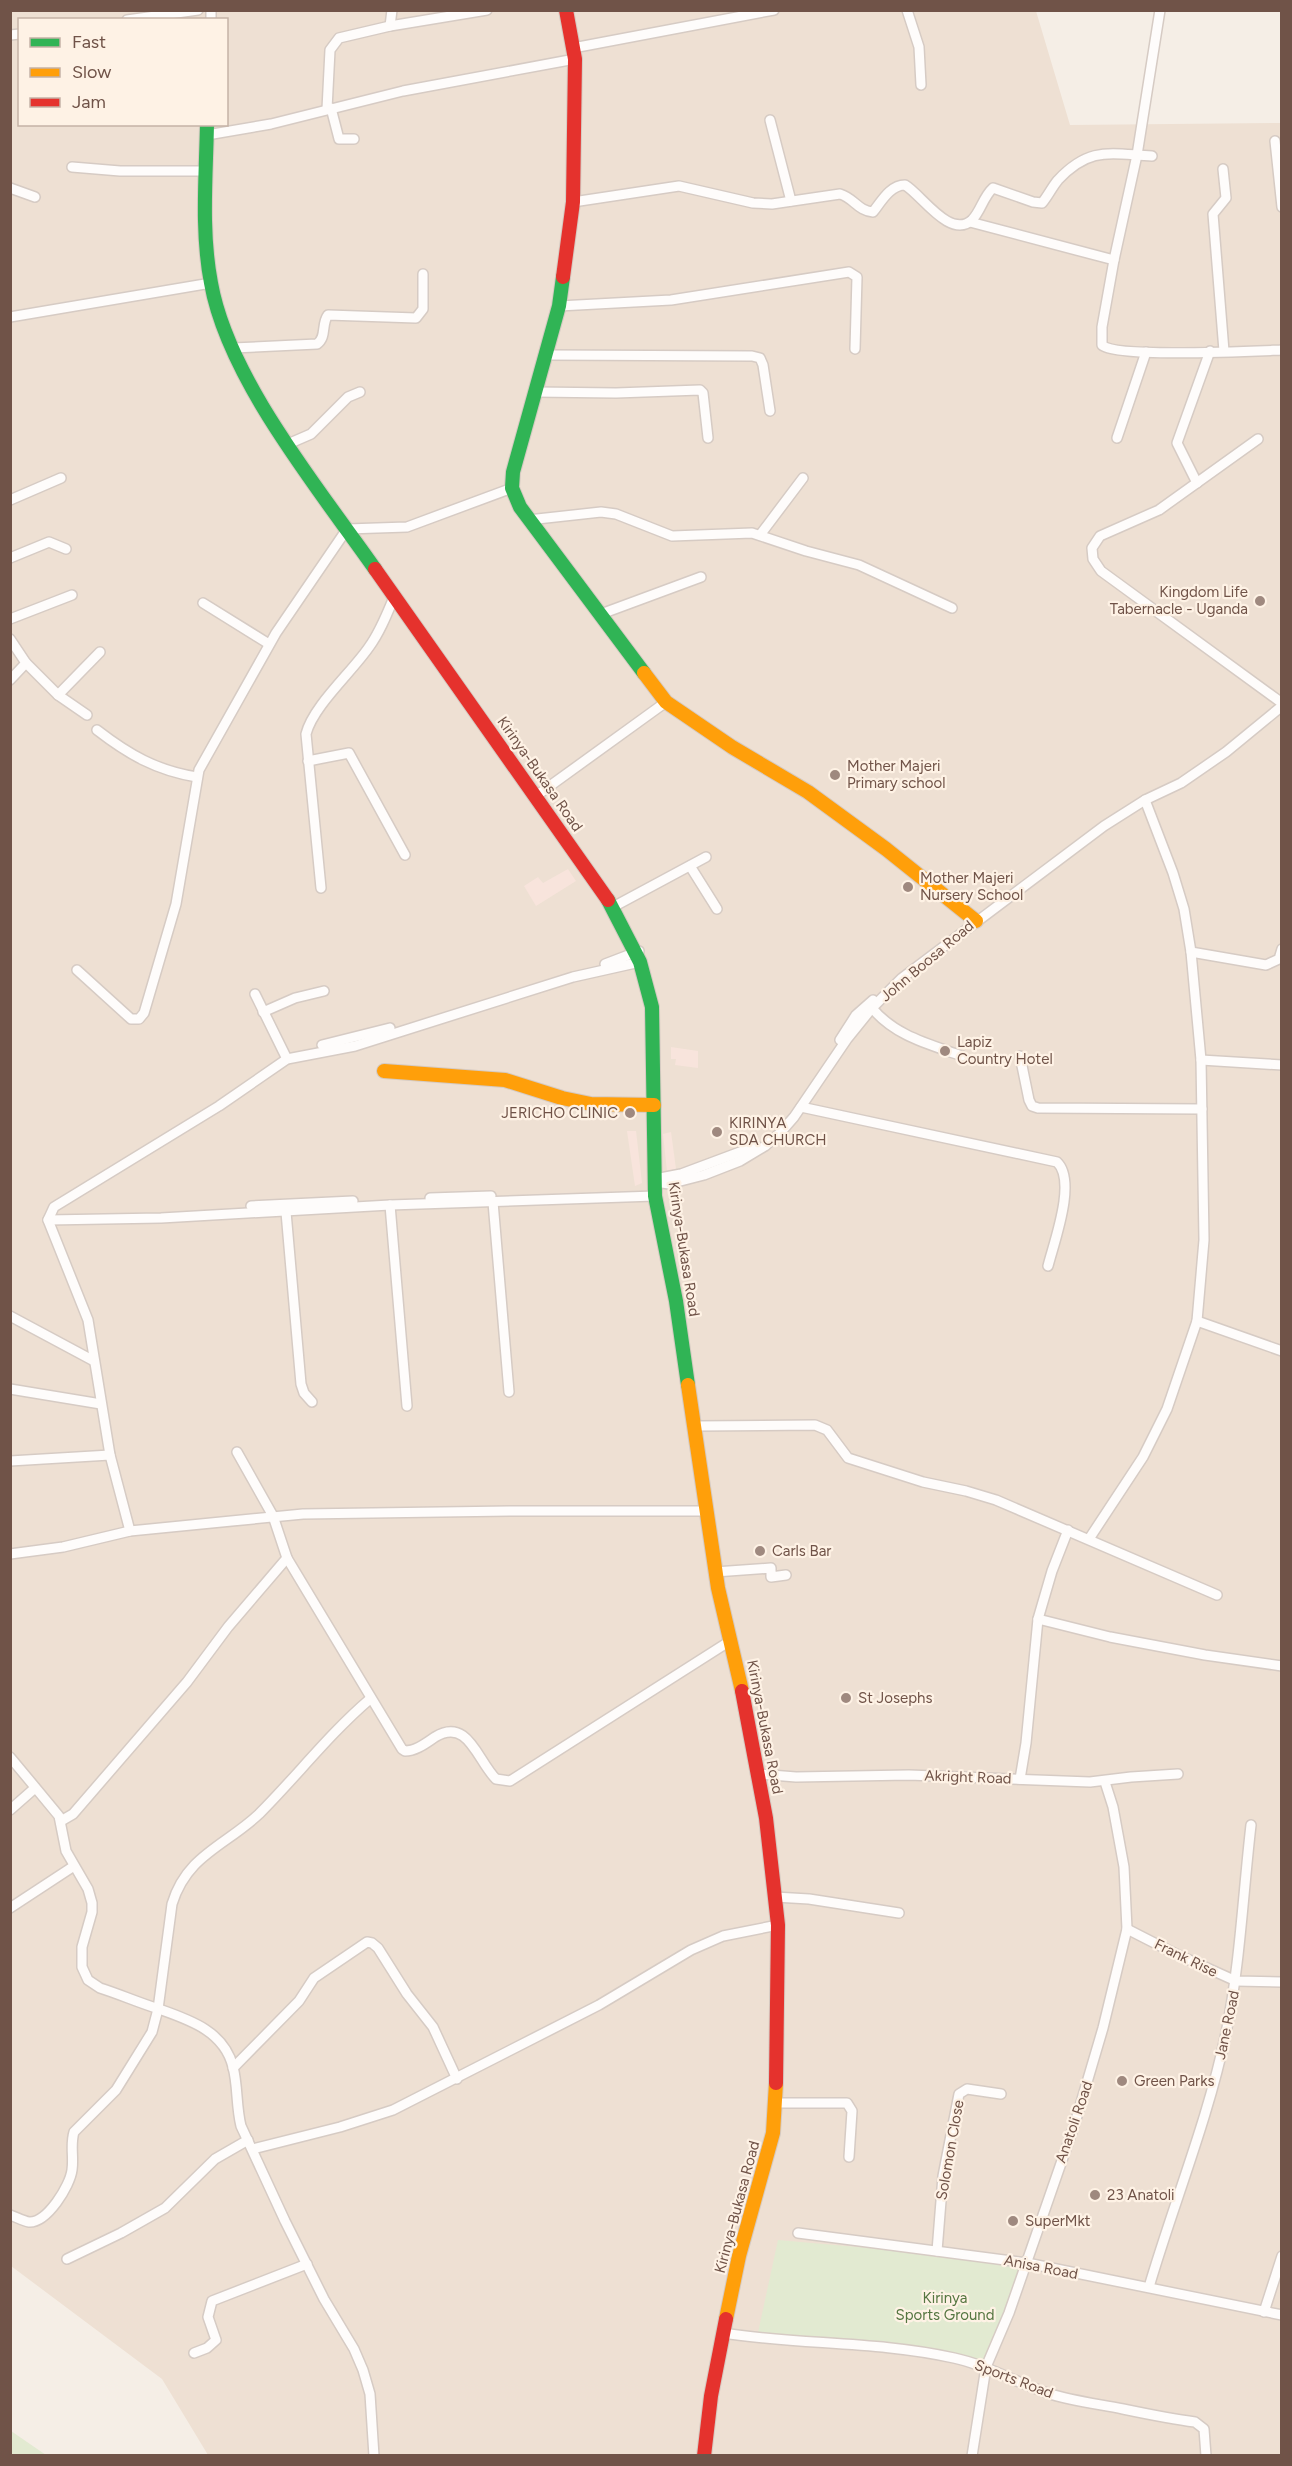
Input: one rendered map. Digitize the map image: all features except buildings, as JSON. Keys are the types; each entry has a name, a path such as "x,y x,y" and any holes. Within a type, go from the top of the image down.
{"street":[{"path":"141,18 198,10"},
{"path":"390,26 392,10"},
{"path":"354,140 339,139 329,108 330,50 333,43 339,38 390,26 487,10"},
{"path":"566,10 574,53 573,202 559,306 513,472 512,488 528,519 666,702 732,747 808,792 886,849 976,921"},
{"path":"207,130 271,124 403,91 774,10"},
{"path":"907,10 919,47 921,85"},
{"path":"1160,10 1137,155 1102,327 1102,345 1109,350 1146,352 1281,350"},
{"path":"770,120 791,201"},
{"name":"Kirinya-Bukasa Road","path":"207,130 206,223 211,283 233,348 288,444 613,907 640,956 651,1006 655,1187 676,1301 715,1572 758,1774 778,1924 776,2103 771,2148 739,2256 711,2396 704,2456"},
{"path":"1275,141 1281,207"},
{"path":"969,222 993,188 1042,203 1057,181 1080,161 1092,155 1105,153 1152,156"},
{"path":"72,167 120,171 207,171"},
{"path":"1223,169 1226,198 1213,214 1224,351"},
{"path":"573,202 680,186 753,203 772,204 840,194 846,196 859,209 873,212 899,185 905,186 940,218 959,225 969,222 1114,260"},
{"path":"10,188 35,197"},
{"path":"559,306 671,300 849,272 857,277 855,350"},
{"path":"233,348 317,344 323,337 324,322 328,315 416,318 423,309 423,274"},
{"path":"10,317 211,283"},
{"path":"1197,483 1177,443 1210,351"},
{"path":"1117,438 1146,352"},
{"path":"546,355 752,356 760,358 763,364 770,411"},
{"path":"535,392 616,393 700,390 703,393 708,438"},
{"path":"288,444 311,434 348,398 360,392"},
{"path":"1258,439 1159,510 1100,536 1092,548 1093,559 1101,571 1281,704"},
{"path":"10,500 61,478"},
{"path":"760,535 803,478"},
{"path":"77,970 131,1019 139,1019 144,1013 176,904 197,777 202,761 269,644 347,529 407,527 512,488"},
{"path":"528,519 601,512 616,514 672,536 742,532 760,535 806,551 859,565 952,608"},
{"path":"10,558 49,542 66,549"},
{"path":"601,614 701,577"},
{"path":"10,619 72,595"},
{"path":"321,888 306,735 309,724 370,646 394,597"},
{"path":"203,603 269,644"},
{"path":"10,639 26,663 58,694 87,715"},
{"path":"58,694 100,651"},
{"path":"10,680 26,663"},
{"path":"536,796 666,702"},
{"name":"John Boosa Road","path":"655,1187 704,1175 740,1161 773,1140 801,1107 817,1080 872,1008 902,978 1104,826 1145,800 1181,783 1226,752 1281,704"},
{"path":"97,730 124,751 167,770 197,777"},
{"path":"308,761 349,753 405,855"},
{"path":"1089,1539 1143,1457 1162,1418 1197,1321 1204,1240 1201,1060 1191,951 1184,909 1145,800"},
{"path":"613,907 706,857"},
{"path":"690,866 717,909"},
{"name":"John Boosa Road","path":"655,1187 681,1174 757,1146 795,1109 856,1015 920,958 1025,878"},
{"path":"1191,951 1266,964 1279,959 1281,949"},
{"path":"294,1050 335,1043 396,1027 640,956"},
{"path":"130,1531 110,1455 88,1320 48,1220 54,1207 172,1135 287,1059 355,1046 640,956"},
{"path":"263,1012 295,998 324,991"},
{"path":"255,994 287,1059"},
{"path":"872,1008 896,1031 962,1056"},
{"path":"1020,1056 1029,1100 1032,1106 1038,1108 1202,1109"},
{"path":"1201,1060 1281,1065"},
{"path":"384,1071 504,1080 578,1103 654,1105"},
{"path":"801,1107 1057,1162 1063,1169 1066,1183 1062,1210 1048,1266"},
{"path":"48,1220 161,1218 390,1205 493,1202 655,1187"},
{"path":"251,1206 655,1187"},
{"path":"493,1202 508,1392"},
{"path":"390,1205 406,1406"},
{"path":"286,1212 301,1384 304,1394 312,1402"},
{"path":"10,1316 94,1361"},
{"path":"1197,1321 1281,1351"},
{"path":"10,1389 101,1404"},
{"path":"695,1426 814,1425 827,1430 848,1458 870,1467 996,1500 1217,1595"},
{"path":"237,1452 273,1516 287,1558 402,1749 411,1751 444,1731 453,1731 467,1738 496,1779 510,1781 730,1641"},
{"path":"10,1461 110,1455"},
{"path":"10,1554 63,1547 130,1531 273,1516 512,1511 705,1511"},
{"path":"1020,1779 1026,1743 1038,1618 1052,1571 1068,1530"},
{"path":"61,1821 73,1814 287,1558"},
{"path":"715,1572 771,1568 771,1577 786,1575"},
{"path":"1038,1618 1110,1637 1205,1655 1281,1666"},
{"path":"10,2215 28,2222 38,2220 50,2210 69,2181 72,2170 74,2132 116,2090 149,2038 155,2026 158,2009 172,1904 176,1891 186,1875 199,1859 257,1815 340,1725 370,1699"},
{"path":"10,1757 57,1813 61,1821 66,1851 88,1889 92,1903 82,1947 82,1967 88,1980 100,1988 194,2020 208,2031 228,2053 233,2068 237,2112 250,2144 307,2264 354,2349 363,2370 370,2394 374,2456"},
{"name":"Akright Road","path":"758,1774 796,1777 909,1775 1105,1782 1131,1777 1178,1774"},
{"name":"Anatoli Road","path":"972,2456 986,2367 1027,2263 1088,2083 1127,1929 1124,1867 1113,1807 1105,1782"},
{"path":"10,1810 35,1788"},
{"name":"Jane Road","path":"1149,2287 1208,2111 1236,1982 1251,1825"},
{"path":"10,1908 74,1866"},
{"path":"775,1897 809,1899 899,1913"},
{"path":"67,2259 121,2233 165,2208 215,2159 250,2144 340,2127 393,2110 599,2005 691,1950 723,1936 778,1924"},
{"name":"Frank Rise","path":"1127,1929 1236,1982 1281,1982"},
{"path":"233,2068 299,2001 314,1978 367,1942 378,1948 407,1994 433,2027 457,2079"},
{"name":"Solomon Close","path":"937,2251 943,2176 959,2094 967,2089 1001,2094"},
{"path":"776,2103 847,2103 852,2111 849,2157"},
{"name":"Anisa Road","path":"798,2232 1027,2263 1281,2315"},
{"path":"1264,2313 1281,2256"},
{"path":"194,2353 207,2348 216,2340 208,2317 212,2301 307,2264"},
{"name":"Sports Road","path":"723,2333 766,2340 820,2341 900,2349 954,2358 986,2367 1028,2386 1067,2399 1195,2422 1204,2429 1206,2456"}],"shaded area":[{"path":"10,11 1036,11 1070,125 1281,123 1281,2455 208,2455 162,2379 11,2266"},
{"path":"568,869 576,881 536,906 524,886 538,877 543,883"},
{"path":"671,1047 698,1051 698,1068 675,1065 676,1059 671,1059"},
{"path":"627,1131 636,1131 642,1183 635,1186"},
{"path":"671,1132 676,1169 667,1171 663,1134"}],"green space":[{"name":"Kirinya Sports Ground","path":"778,2240 1026,2262 981,2367 886,2347 757,2337"},
{"path":"11,2431 46,2455 11,2455"}],"traffic: fast":[{"path":"207,126 206,244 211,283 221,320 236,357 278,432 375,569"},
{"path":"563,277 559,306 513,472 512,488 520,507 644,673"},
{"path":"608,900 640,962 652,1007 655,1196 676,1301 688,1385"}],"traffic: slow":[{"path":"644,673 666,702 732,747 808,792 886,849 976,921"},
{"path":"384,1071 505,1080 562,1098 591,1104 654,1105"},
{"path":"688,1385 718,1588 742,1691"},
{"path":"726,2319 739,2256 773,2133 776,2083"}],"traffic: jam":[{"path":"563,277 573,202 575,59 566,10"},
{"path":"375,569 608,900"},
{"path":"742,1691 766,1818 778,1925 776,2083"},
{"path":"704,2456 711,2396 726,2319"}],"place":[{"name":"Kingdom Life Tabernacle - Uganda","path":"1260,601"},
{"name":"Mother Majeri Primary school","path":"835,775"},
{"name":"Mother Majeri Nursery School","path":"908,887"},
{"name":"Lapiz Country Hotel","path":"945,1051"},
{"name":"JERICHO CLINIC","path":"630,1113"},
{"name":"KIRINYA SDA CHURCH","path":"717,1132"},
{"name":"Carls Bar","path":"760,1551"},
{"name":"St Josephs","path":"846,1698"},
{"name":"Green Parks","path":"1122,2081"},
{"name":"23 Anatoli","path":"1095,2195"},
{"name":"SuperMkt","path":"1013,2221"}]}
